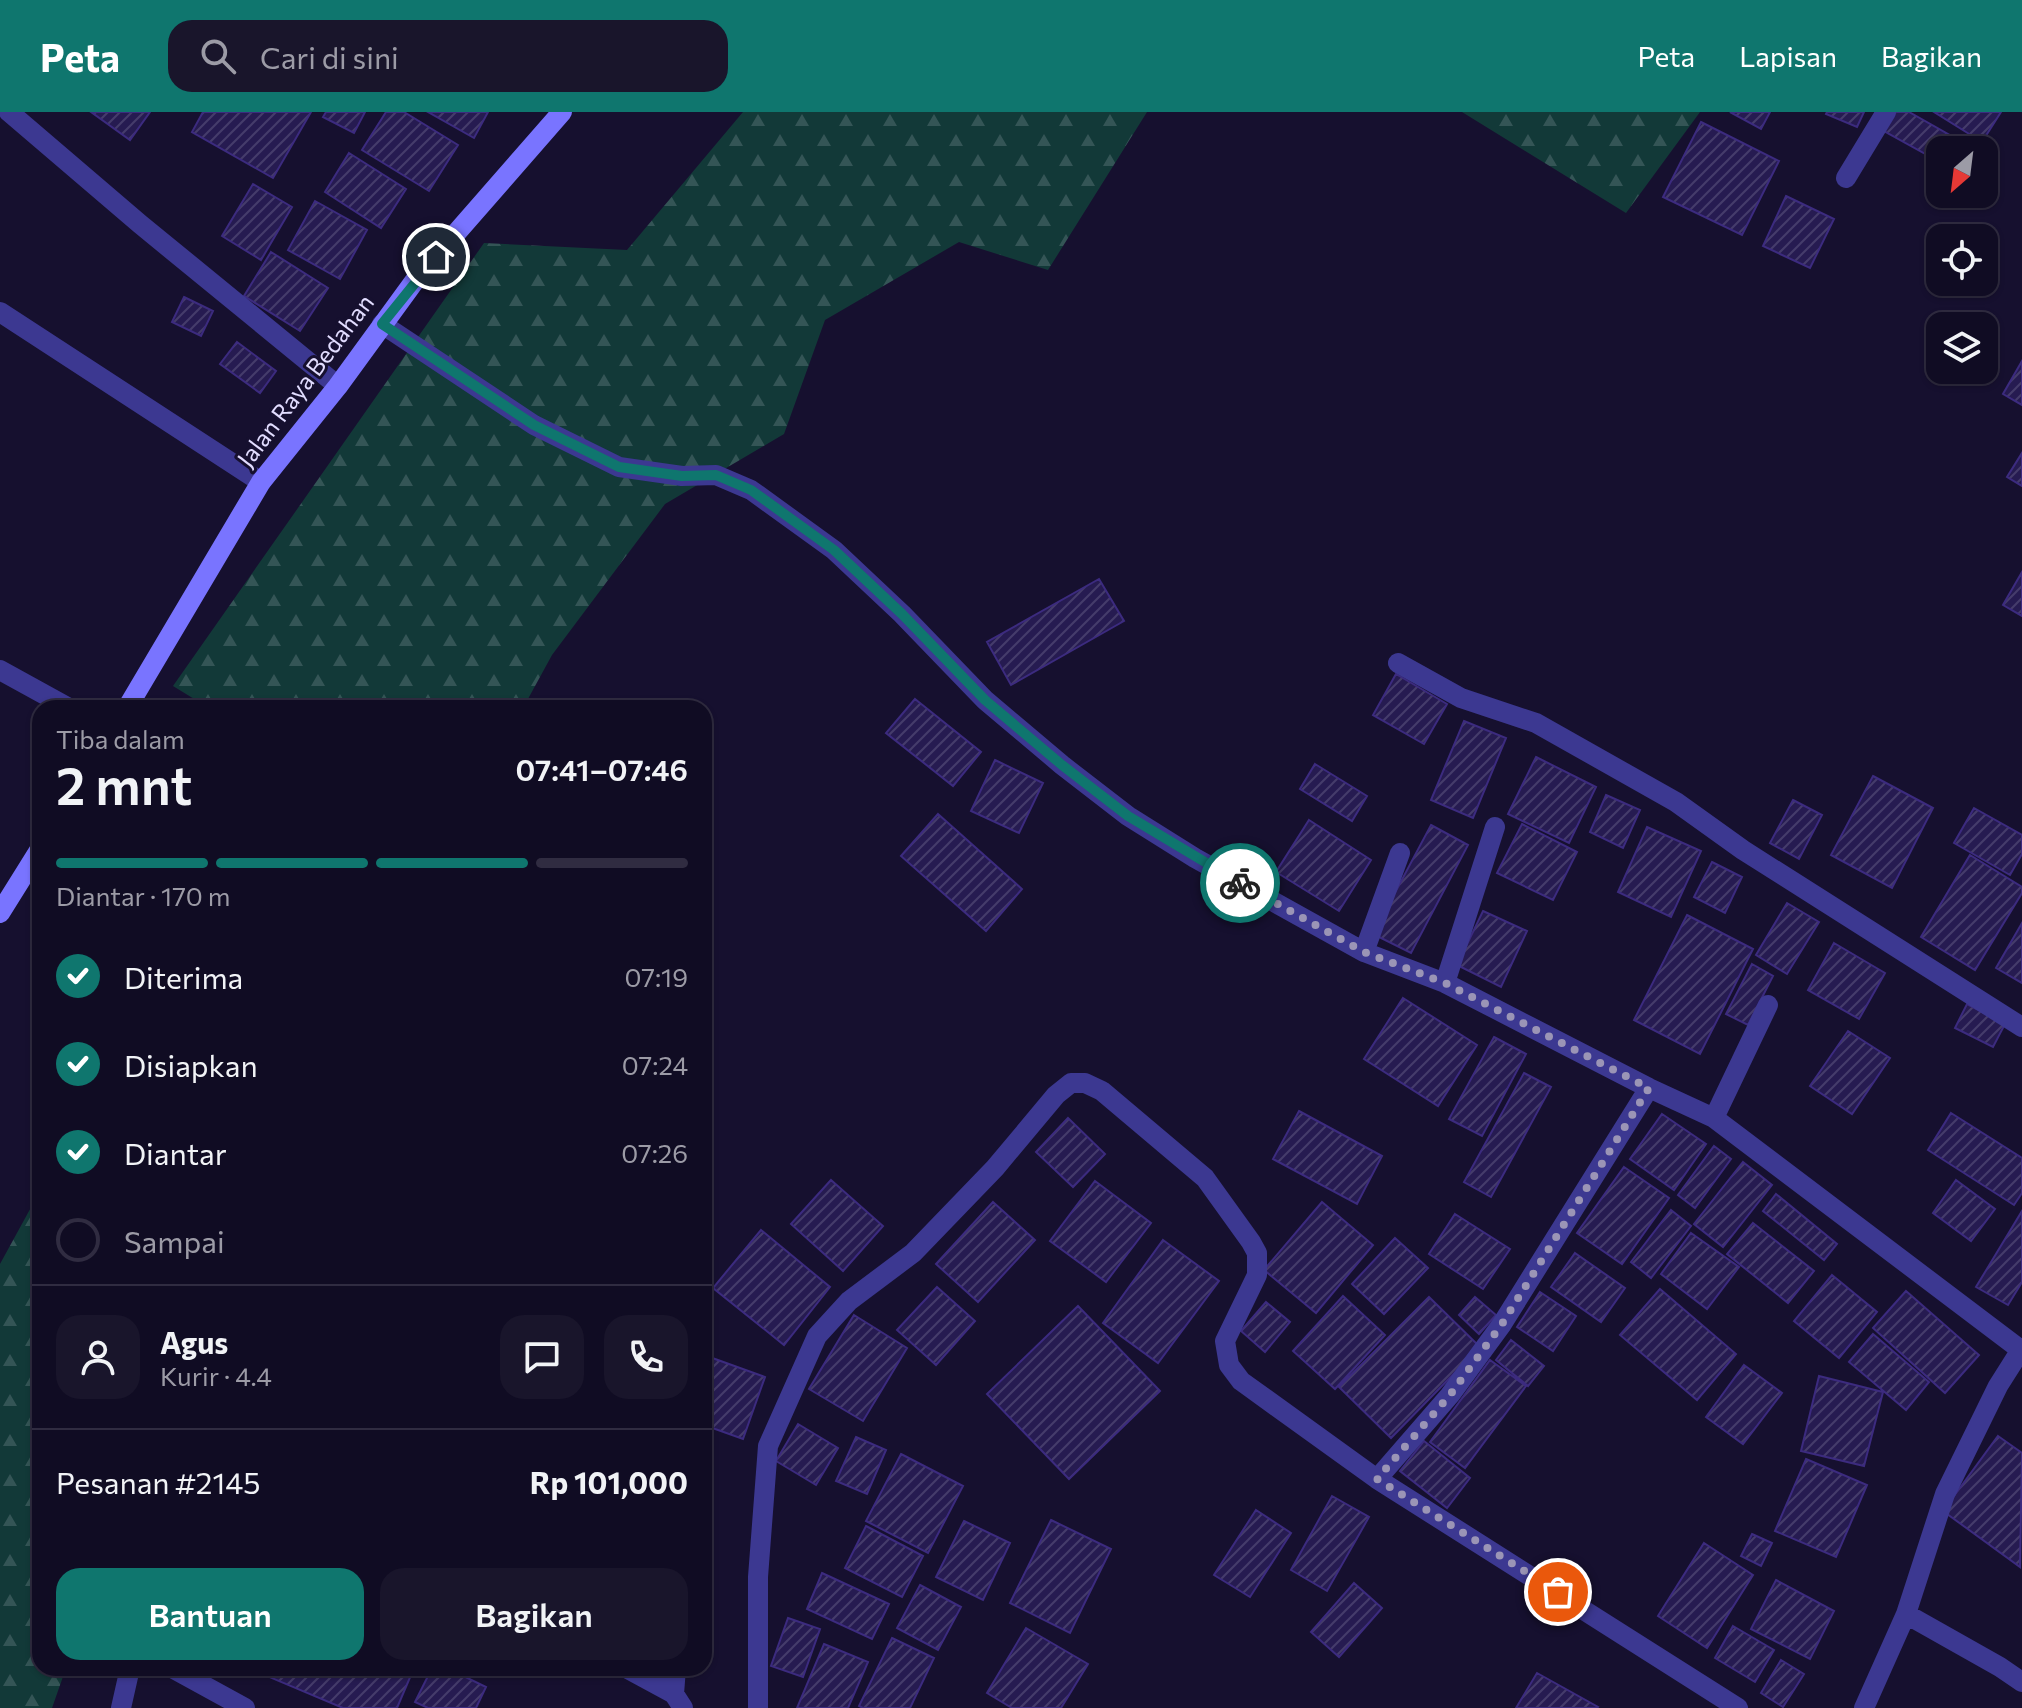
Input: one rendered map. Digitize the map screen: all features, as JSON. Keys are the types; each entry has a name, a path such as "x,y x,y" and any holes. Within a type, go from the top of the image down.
{"street":[{"path":"9,112 338,386"},
{"name":"Jalan Raya Bedahan","path":"132,700 261,482 338,386 416,279 562,112"},
{"path":"1846,178 1886,112"},
{"path":"0,312 261,482"},
{"path":"382,324 534,425 619,467 682,476 716,475 751,490 834,550 902,614 985,700 1128,816 1195,858 1364,952 1445,983 1714,1118 2021,1349 1998,1386 1945,1494 1906,1614 1864,1708"},
{"path":"1398,663 1461,698 1536,723 1676,802 1769,867 2022,1027"},
{"path":"0,670 54,700"},
{"path":"1445,983 1495,827"},
{"path":"1364,952 1400,853"},
{"path":"0,913 32,862"},
{"path":"1714,1118 1768,1005"},
{"path":"758,1708 758,1577 768,1446 817,1336 849,1301 913,1253 995,1168 1056,1095 1071,1083 1085,1083 1102,1091 1205,1178 1257,1253 1257,1275 1225,1341 1229,1365 1241,1381 1377,1479 1738,1708"},
{"path":"1377,1479 1450,1395 1502,1324 1649,1088"},
{"path":"1906,1614 2022,1682"},
{"path":"121,1708 128,1676"},
{"path":"187,1676 245,1708"},
{"path":"639,1676 678,1701"},
{"path":"676,1676 678,1701"}],"green space":[{"path":"743,112 1147,112 1048,270 959,242 825,320 784,434 665,504 552,655 527,700 196,700 173,686 484,243 627,250"},
{"path":"1462,112 1700,112 1626,213"},
{"path":"32,1206 32,1676 63,1676 52,1708 0,1708 0,1264"}],"building":[{"path":"91,112 150,112 130,140"},
{"path":"203,112 311,112 273,178 192,132"},
{"path":"326,112 365,112 354,133 323,117"},
{"path":"386,112 404,112 458,145 429,191 362,150"},
{"path":"428,112 488,112 474,138"},
{"path":"1730,112 1770,112 1761,129"},
{"path":"1827,112 1864,112 1857,127"},
{"path":"1895,112 1909,112 1951,136 1926,136 1926,154 1884,131"},
{"path":"1934,112 2001,112 1986,136 1972,136"},
{"path":"1701,122 1779,161 1742,235 1663,197"},
{"path":"349,153 406,189 381,228 325,192"},
{"path":"253,184 292,207 261,260 222,236"},
{"path":"1786,196 1834,219 1810,268 1763,246"},
{"path":"315,201 367,230 340,279 288,250"},
{"path":"271,252 328,288 300,331 244,296"},
{"path":"184,297 213,311 201,336 172,322"},
{"path":"237,342 276,371 260,393 220,364"},
{"path":"2022,361 2022,405 2003,394"},
{"path":"2022,453 2022,486 2007,477"},
{"path":"2022,572 2022,616 2003,605"},
{"path":"1099,579 1124,621 1011,685 987,642"},
{"path":"1396,674 1447,704 1424,744 1373,715"},
{"path":"915,699 981,752 953,786 886,733"},
{"path":"1464,721 1506,738 1473,818 1431,800"},
{"path":"1536,757 1596,787 1569,843 1508,814"},
{"path":"995,760 1043,783 1019,833 971,811"},
{"path":"1315,764 1367,796 1352,821 1300,789"},
{"path":"1873,776 1933,808 1892,888 1831,855"},
{"path":"1606,795 1640,810 1623,848 1590,832"},
{"path":"1793,800 1822,815 1799,859 1770,843"},
{"path":"1974,808 2022,835 2022,854 2010,875 1954,843"},
{"path":"938,814 1022,889 986,931 901,856"},
{"path":"1309,820 1371,860 1339,911 1276,872"},
{"path":"1522,824 1577,852 1553,900 1497,873"},
{"path":"1431,825 1468,845 1411,953 1373,934"},
{"path":"1647,827 1701,851 1671,917 1618,892"},
{"path":"1970,855 2022,887 2022,893 1975,970 1921,937"},
{"path":"1712,862 1742,877 1725,913 1694,897"},
{"path":"1787,903 1819,922 1787,974 1756,955"},
{"path":"1483,911 1527,931 1501,987 1457,965"},
{"path":"1687,915 1753,949 1700,1054 1634,1020"},
{"path":"2022,923 2022,983 1996,968"},
{"path":"1834,943 1885,973 1859,1019 1808,990"},
{"path":"1752,964 1773,976 1748,1025 1726,1014"},
{"path":"1403,998 1477,1045 1438,1106 1364,1059"},
{"path":"1967,1004 2005,1024 1993,1047 1955,1028"},
{"path":"1848,1031 1890,1058 1852,1114 1810,1086"},
{"path":"1494,1037 1526,1054 1482,1136 1449,1119"},
{"path":"1524,1073 1551,1087 1491,1197 1464,1182"},
{"path":"1299,1111 1382,1156 1357,1204 1273,1159"},
{"path":"1951,1113 2022,1158 2022,1193 2014,1205 1928,1150"},
{"path":"1662,1114 1706,1144 1674,1190 1630,1159"},
{"path":"1068,1118 1105,1154 1073,1187 1036,1152"},
{"path":"1714,1146 1731,1159 1695,1208 1678,1195"},
{"path":"1743,1162 1772,1185 1723,1247 1694,1224"},
{"path":"1624,1167 1669,1198 1622,1264 1577,1233"},
{"path":"831,1180 883,1226 843,1271 791,1224"},
{"path":"1956,1180 1995,1209 1971,1241 1933,1213"},
{"path":"1095,1181 1151,1223 1106,1282 1050,1241"},
{"path":"1776,1194 1837,1244 1824,1260 1763,1211"},
{"path":"993,1202 1035,1240 978,1302 936,1264"},
{"path":"1322,1202 1373,1245 1316,1313 1264,1270"},
{"path":"1671,1210 1691,1226 1651,1278 1631,1262"},
{"path":"2022,1211 2022,1282 2008,1305 1976,1287"},
{"path":"1455,1214 1510,1249 1483,1289 1429,1254"},
{"path":"1753,1223 1814,1271 1788,1303 1727,1254"},
{"path":"761,1230 830,1287 784,1345 713,1288"},
{"path":"1691,1233 1739,1267 1707,1309 1661,1274"},
{"path":"1395,1238 1428,1268 1384,1314 1352,1284"},
{"path":"1163,1240 1219,1281 1158,1363 1103,1323"},
{"path":"1575,1253 1625,1288 1601,1322 1551,1287"},
{"path":"1832,1275 1877,1312 1839,1358 1794,1321"},
{"path":"937,1287 975,1321 936,1365 897,1330"},
{"path":"1660,1289 1736,1354 1697,1400 1620,1335"},
{"path":"1906,1291 1979,1355 1945,1393 1873,1328"},
{"path":"1540,1292 1576,1316 1553,1351 1517,1327"},
{"path":"1343,1296 1385,1335 1335,1389 1293,1351"},
{"path":"1429,1297 1480,1347 1391,1438 1339,1387"},
{"path":"1475,1297 1496,1315 1479,1334 1459,1315"},
{"path":"1266,1302 1290,1322 1265,1352 1241,1331"},
{"path":"1078,1306 1160,1391 1069,1479 987,1394"},
{"path":"854,1315 907,1348 863,1421 809,1389"},
{"path":"1873,1334 1929,1382 1906,1410 1849,1362"},
{"path":"1511,1340 1544,1366 1528,1386 1496,1360"},
{"path":"712,1358 765,1377 743,1439 712,1428"},
{"path":"1490,1360 1526,1386 1465,1468 1430,1442"},
{"path":"1744,1365 1782,1393 1743,1444 1706,1417"},
{"path":"1819,1376 1883,1392 1864,1466 1801,1451"},
{"path":"798,1424 838,1448 816,1485 776,1461"},
{"path":"1998,1436 2022,1453 2020,1567 1943,1511"},
{"path":"856,1437 886,1450 867,1494 836,1481"},
{"path":"1424,1441 1470,1478 1447,1508 1400,1471"},
{"path":"901,1454 963,1486 928,1553 866,1521"},
{"path":"1806,1459 1867,1485 1836,1557 1775,1531"},
{"path":"1332,1496 1369,1517 1327,1591 1291,1570"},
{"path":"1256,1510 1291,1533 1250,1597 1214,1575"},
{"path":"1051,1520 1111,1549 1070,1633 1010,1603"},
{"path":"964,1521 1010,1543 983,1600 936,1577"},
{"path":"866,1526 923,1556 902,1597 845,1568"},
{"path":"1752,1534 1772,1543 1761,1566 1741,1556"},
{"path":"1704,1543 1753,1575 1707,1648 1658,1616"},
{"path":"822,1573 889,1604 872,1639 807,1609"},
{"path":"1776,1580 1834,1611 1810,1659 1751,1629"},
{"path":"1354,1583 1382,1608 1339,1657 1311,1632"},
{"path":"920,1585 961,1607 938,1650 897,1628"},
{"path":"788,1618 820,1629 803,1677 771,1666"},
{"path":"1733,1626 1774,1650 1755,1682 1715,1658"},
{"path":"1026,1628 1088,1664 1061,1708 1012,1708 987,1693"},
{"path":"892,1638 934,1658 910,1708 863,1708 859,1706"},
{"path":"824,1644 868,1662 848,1708 797,1708"},
{"path":"1781,1660 1804,1674 1783,1707 1761,1693"},
{"path":"1537,1673 1598,1707 1516,1708"},
{"path":"267,1676 411,1676 397,1708 343,1708"},
{"path":"428,1676 463,1676 486,1687 476,1708 428,1708 415,1702"}],"way so far":[{"path":"1240,883 1364,952 1445,983 1649,1088 1502,1324 1450,1395 1377,1479 1558,1592"}],"route":[{"path":"436,257 382,324 534,425 619,467 682,476 716,475 751,490 834,550 902,614 985,700 1062,765 1128,816 1240,883"}]}
